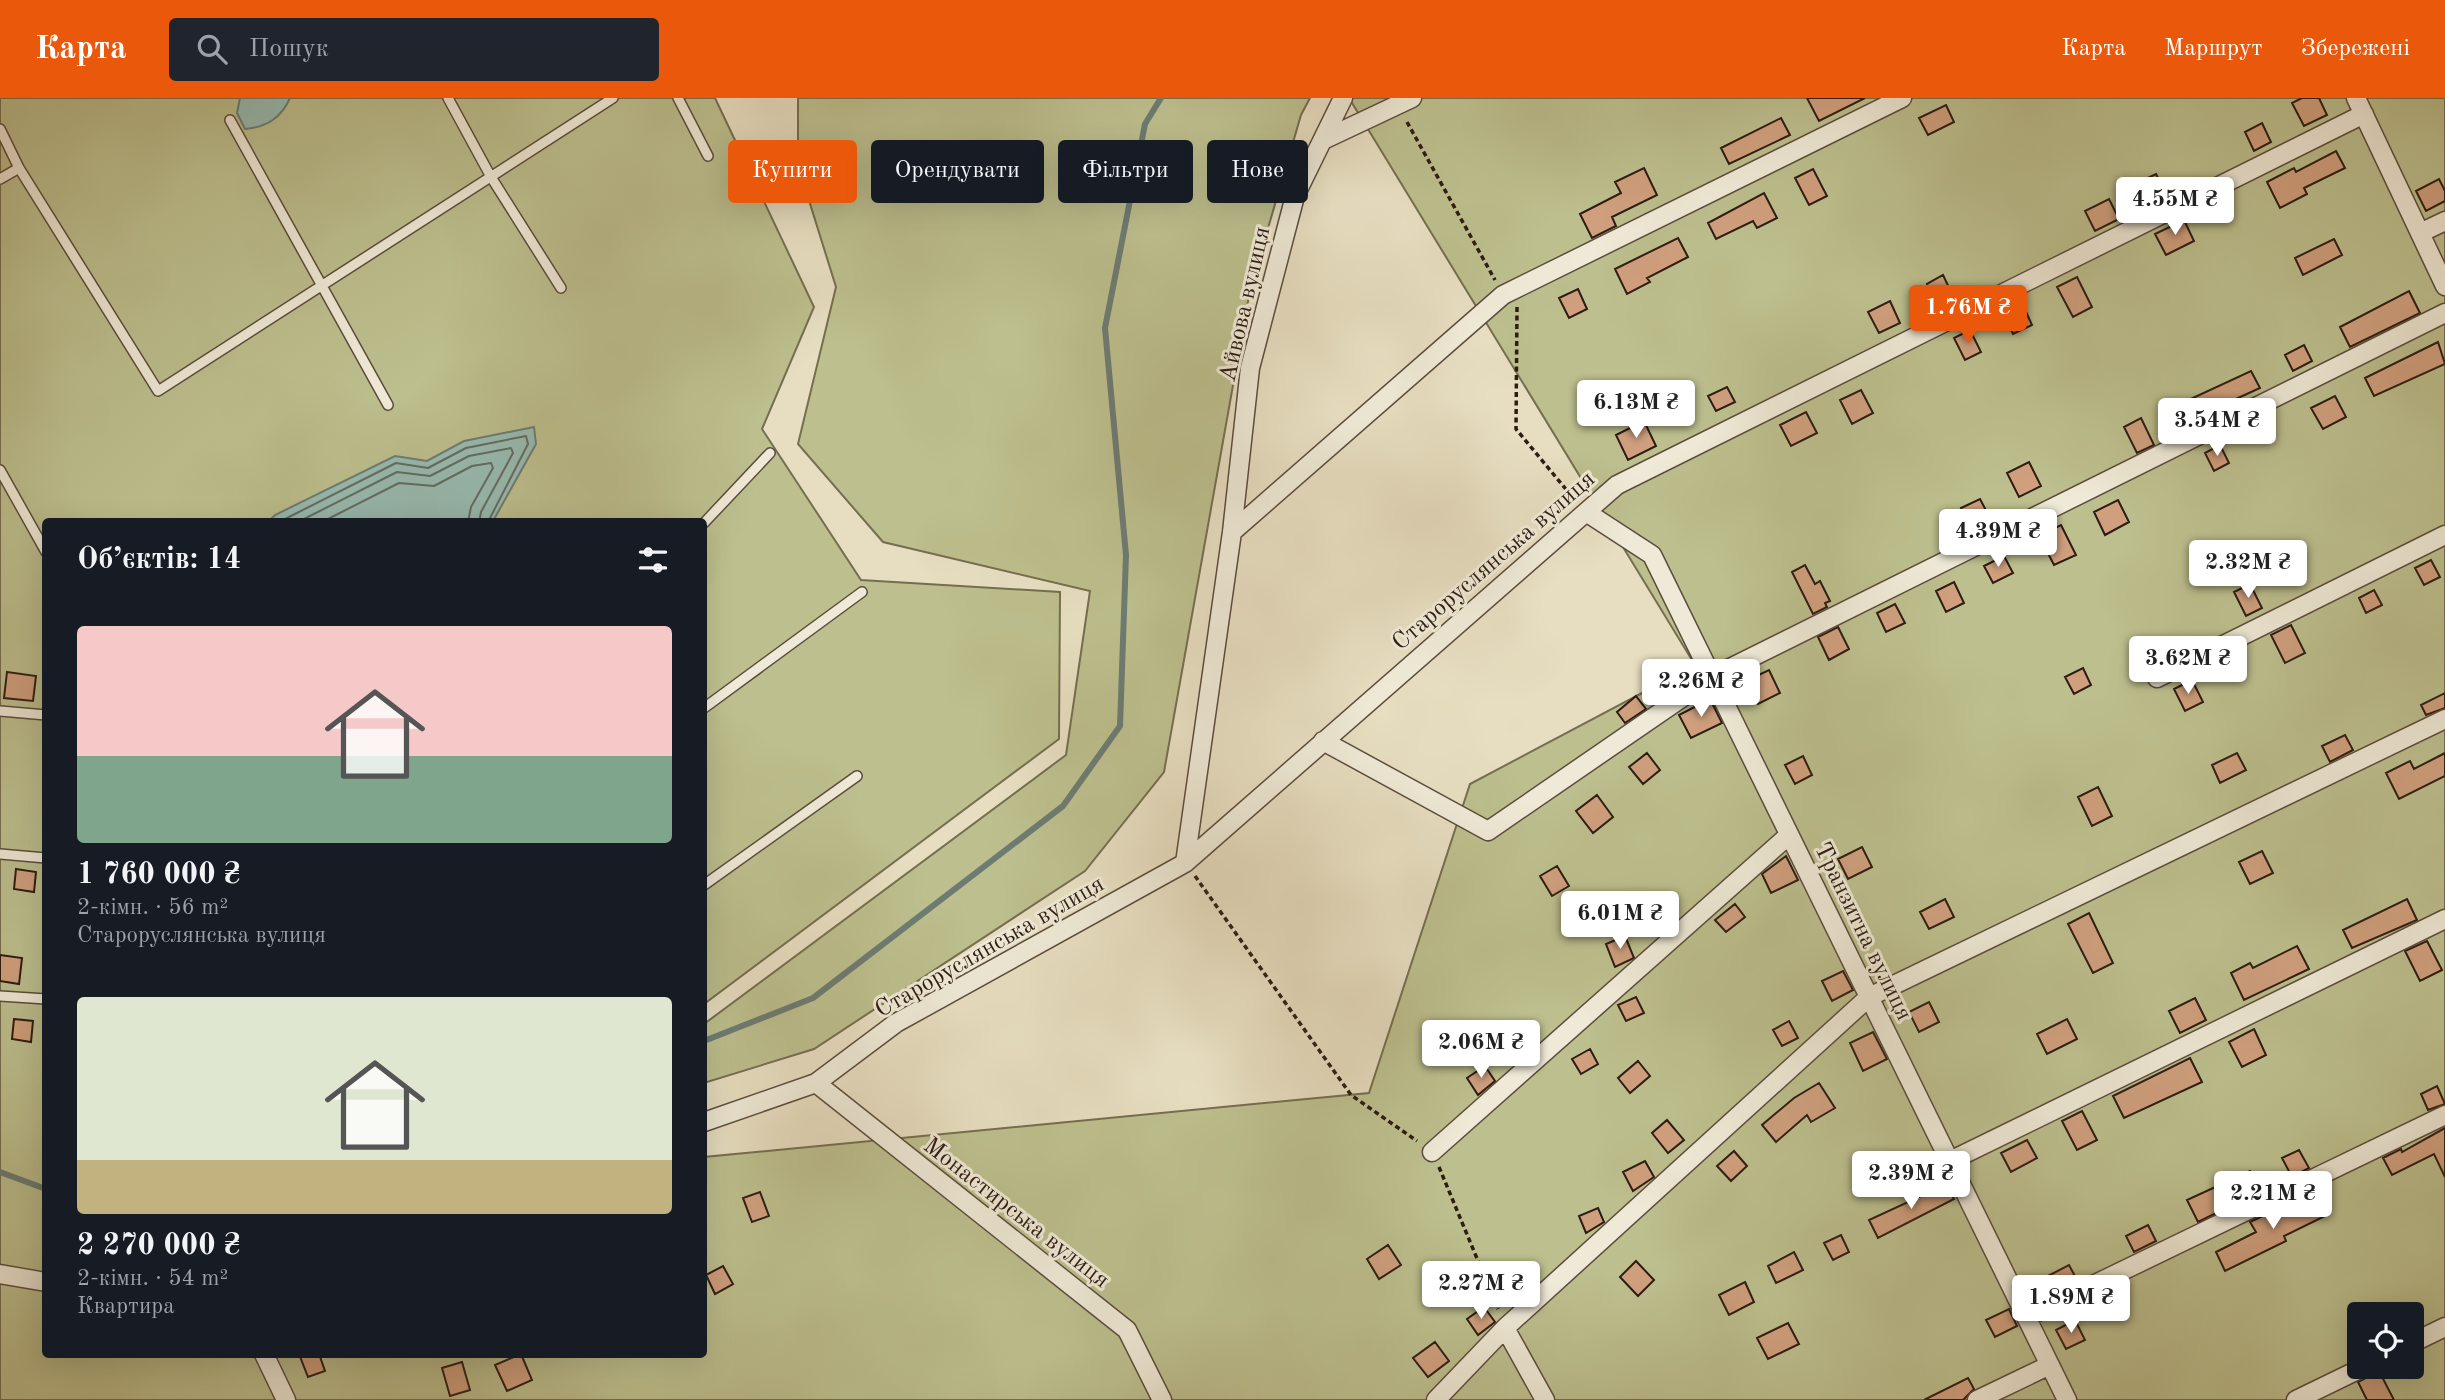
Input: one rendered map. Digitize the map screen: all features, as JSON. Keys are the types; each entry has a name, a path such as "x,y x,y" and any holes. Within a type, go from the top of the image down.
{"street":[{"name":"Айвова вулиця","path":"1232,532 1250,368 1295,196 1343,98"},
{"path":"1185,863 1232,532 1510,291 1902,98"},
{"path":"1323,140 1405,101"},
{"path":"2360,106 2445,286"},
{"name":"Староруслянська вулиця","path":"707,1121 816,1083 896,1023 1185,863 1617,485 2360,106"},
{"path":"2420,233 2445,221"},
{"path":"1323,741 1488,831 1712,677 2445,313"},
{"name":"Транзитна вулиця","path":"1586,512 1652,555 2067,1400"},
{"path":"2157,678 2445,535"},
{"path":"1436,1400 1505,1328 1869,997 2445,719"},
{"path":"1432,1152 1789,835"},
{"path":"1950,1161 2445,919"},
{"name":"Монастирська вулиця","path":"816,1083 1127,1330 1162,1400"},
{"path":"2027,1317 2445,1115"},
{"path":"0,1273 42,1281"},
{"path":"2424,1337 2445,1327"},
{"path":"1505,1328 1545,1400"},
{"path":"266,1358 286,1400"},
{"path":"1977,1400 2050,1366"},
{"path":"2296,1400 2347,1375"}],"lane":[{"path":"448,98 491,177 561,288"},
{"path":"0,130 19,168 158,391 613,98"},
{"path":"678,98 708,156"},
{"path":"230,120 387,405"},
{"path":"0,179 19,168"},
{"path":"707,520 770,453"},
{"path":"0,470 42,545"},
{"path":"707,706 862,592"},
{"path":"0,711 42,715"},
{"path":"707,882 857,776"},
{"path":"0,854 42,858"},
{"path":"0,996 42,999"}],"path":[{"path":"1405,101 1510,291 1516,429 1586,512"},
{"path":"1185,863 1351,1095 1432,1152 1505,1328"}],"green space":[{"path":"0,98 715,98 735,140 728,140 728,203 765,203 814,307 762,429 861,580 1060,592 1059,739 707,1002 707,518 42,518 42,1358 707,1358 707,1157 1369,1093 1470,784 1695,665 1349,98 2445,98 2445,1400 0,1400"},
{"path":"798,98 1310,98 1301,115 1294,140 1207,140 1207,203 1275,203 1250,290 1164,772 1085,871 814,1049 707,1082 707,1022 1066,755 1090,591 883,542 798,444 836,287 810,203 857,203 857,140 798,140"}],"water":[{"path":"240,98 290,98 272,120 245,129 237,113"},
{"path":"534,427 536,444 495,518 272,518 395,456 427,461 464,441"}],"building":[{"path":"1807,98 1865,98 1819,121"},
{"path":"2302,98 2319,98 2327,115 2304,126 2292,103"},
{"path":"1946,105 1954,122 1928,135 1919,118"},
{"path":"1781,118 1790,135 1729,164 1721,148"},
{"path":"2262,123 2271,142 2254,151 2245,132"},
{"path":"2336,151 2345,168 2304,188 2307,194 2280,208 2267,182 2294,168 2296,172"},
{"path":"1644,168 1657,195 1612,217 1616,226 1592,238 1580,214 1621,193 1615,182"},
{"path":"1813,169 1827,196 1809,205 1795,178"},
{"path":"2156,174 2165,193 2147,202 2137,183"},
{"path":"2439,179 2445,191 2445,201 2426,211 2416,191"},
{"path":"1764,193 1777,218 1757,228 1753,221 1716,239 1708,223"},
{"path":"2109,199 2119,219 2095,231 2085,211"},
{"path":"2184,220 2194,241 2166,255 2155,234"},
{"path":"1678,238 1688,257 1647,278 1650,282 1627,294 1615,269"},
{"path":"2334,239 2342,255 2303,275 2295,258"},
{"path":"1943,275 1953,296 1937,304 1927,284"},
{"path":"2077,277 2092,307 2073,317 2057,287"},
{"path":"1578,289 1587,309 1569,318 1559,298"},
{"path":"2409,291 2420,313 2350,347 2340,327"},
{"path":"1890,301 1900,323 1879,333 1868,312"},
{"path":"2022,303 2032,325 2013,334 2003,313"},
{"path":"1970,330 1981,352 1965,360 1954,338"},
{"path":"2438,342 2445,364 2374,396 2365,378"},
{"path":"2304,345 2312,361 2293,371 2285,355"},
{"path":"2251,371 2260,388 2190,420 2182,403"},
{"path":"1727,387 1735,402 1716,411 1708,396"},
{"path":"1861,390 1873,413 1852,424 1840,400"},
{"path":"2335,396 2346,417 2323,429 2311,408"},
{"path":"1806,412 1817,433 1791,446 1780,425"},
{"path":"2141,418 2154,445 2137,453 2124,427"},
{"path":"1644,421 1656,446 1628,460 1616,435"},
{"path":"2220,445 2229,463 2214,471 2205,453"},
{"path":"2029,462 2041,486 2019,497 2007,473"},
{"path":"1980,499 1990,518 1970,528 1961,508"},
{"path":"2118,500 2129,522 2105,535 2094,512"},
{"path":"2061,525 2076,555 2054,565 2039,536"},
{"path":"2004,556 2013,573 1993,583 1984,566"},
{"path":"2431,560 2440,577 2424,585 2415,568"},
{"path":"1805,565 1815,584 1820,581 1830,601 1825,603 1827,607 1813,614 1792,572"},
{"path":"1954,582 1964,603 1946,612 1936,591"},
{"path":"2250,584 2262,608 2246,616 2234,592"},
{"path":"2374,590 2382,605 2366,613 2359,598"},
{"path":"1895,604 1905,623 1886,632 1877,613"},
{"path":"2291,625 2305,653 2285,663 2271,635"},
{"path":"1838,627 1849,649 1829,660 1818,637"},
{"path":"2083,668 2091,685 2074,694 2065,677"},
{"path":"1769,670 1780,693 1758,704 1746,681"},
{"path":"7,672 36,676 33,701 4,698"},
{"path":"2192,680 2203,702 2185,711 2174,689"},
{"path":"2445,693 2445,708 2426,715 2421,705"},
{"path":"1636,696 1646,709 1625,723 1617,712"},
{"path":"1710,699 1722,723 1691,738 1679,715"},
{"path":"2345,735 2353,750 2330,762 2322,746"},
{"path":"1647,753 1660,770 1643,784 1629,767"},
{"path":"2237,753 2246,770 2220,783 2212,765"},
{"path":"2445,753 2445,776 2399,799 2386,773 2410,761 2414,769"},
{"path":"1803,756 1812,775 1795,784 1785,765"},
{"path":"2098,787 2112,816 2092,826 2078,797"},
{"path":"1597,795 1613,817 1593,833 1576,811"},
{"path":"1862,847 1872,867 1848,879 1838,859"},
{"path":"2262,851 2273,873 2250,884 2239,862"},
{"path":"1786,856 1798,880 1771,893 1762,874"},
{"path":"1557,866 1569,886 1552,896 1540,876"},
{"path":"16,869 36,872 34,892 14,889"},
{"path":"1945,899 1954,917 1929,929 1920,912"},
{"path":"2407,899 2417,920 2352,948 2343,930"},
{"path":"1735,904 1745,917 1726,932 1715,920"},
{"path":"2089,913 2113,963 2093,973 2068,924"},
{"path":"1625,936 1634,958 1615,967 1606,944"},
{"path":"2427,941 2442,970 2420,981 2405,951"},
{"path":"2297,946 2309,969 2244,1000 2231,973 2250,963 2253,968"},
{"path":"0,955 22,958 19,984 0,981"},
{"path":"1843,971 1853,990 1832,1001 1822,981"},
{"path":"1636,997 1644,1013 1626,1021 1618,1005"},
{"path":"2195,998 2206,1020 2180,1033 2169,1011"},
{"path":"1929,1002 1939,1022 1919,1032 1909,1012"},
{"path":"14,1019 33,1021 31,1042 12,1039"},
{"path":"2067,1019 2077,1039 2047,1054 2037,1034"},
{"path":"1789,1021 1798,1038 1782,1046 1773,1030"},
{"path":"2254,1029 2266,1055 2242,1067 2229,1042"},
{"path":"1873,1032 1887,1059 1863,1071 1850,1043"},
{"path":"1590,1049 1598,1064 1581,1074 1572,1059"},
{"path":"2190,1058 2202,1082 2124,1118 2113,1096"},
{"path":"1638,1061 1650,1076 1630,1093 1618,1078"},
{"path":"1485,1066 1495,1081 1478,1095 1467,1078"},
{"path":"1819,1083 1835,1108 1811,1122 1807,1115 1776,1142 1762,1125 1794,1098"},
{"path":"2437,1086 2445,1104 2428,1110 2421,1094"},
{"path":"2082,1111 2097,1140 2077,1150 2062,1121"},
{"path":"1667,1120 1684,1140 1668,1153 1652,1133"},
{"path":"2445,1128 2445,1177 2434,1154 2392,1175 2383,1158 2401,1149 2402,1152"},
{"path":"2027,1140 2037,1158 2011,1172 2001,1153"},
{"path":"2299,1150 2309,1168 2292,1177 2282,1158"},
{"path":"1734,1151 1747,1166 1731,1181 1717,1166"},
{"path":"1645,1161 1654,1177 1633,1191 1623,1172"},
{"path":"2250,1171 2261,1191 2198,1222 2187,1200"},
{"path":"1947,1184 1954,1199 1878,1238 1869,1220"},
{"path":"2317,1190 2329,1214 2284,1236 2286,1241 2225,1271 2216,1252 2256,1232 2250,1222 2271,1212 2275,1218 2305,1203 2302,1197"},
{"path":"760,1192 769,1216 752,1222 743,1198"},
{"path":"1598,1208 1604,1222 1586,1233 1579,1216"},
{"path":"2148,1225 2156,1241 2134,1252 2126,1236"},
{"path":"1841,1235 1849,1252 1833,1260 1824,1243"},
{"path":"1388,1245 1401,1265 1379,1279 1367,1259"},
{"path":"1794,1252 1803,1270 1776,1283 1768,1266"},
{"path":"1636,1261 1654,1280 1638,1296 1620,1277"},
{"path":"1525,1262 1537,1284 1523,1295 1509,1271"},
{"path":"2069,1265 2077,1280 2056,1290 2048,1276"},
{"path":"723,1266 733,1284 715,1294 707,1274"},
{"path":"1745,1282 1754,1302 1729,1315 1719,1295"},
{"path":"1484,1307 1495,1322 1478,1335 1467,1319"},
{"path":"2009,1309 2017,1326 1995,1337 1986,1320"},
{"path":"2075,1320 2085,1340 2066,1349 2056,1330"},
{"path":"1788,1323 1799,1344 1768,1359 1757,1338"},
{"path":"1435,1342 1449,1361 1428,1377 1413,1358"},
{"path":"301,1358 320,1358 325,1371 308,1377"},
{"path":"512,1358 523,1358 532,1380 507,1391 495,1365"},
{"path":"462,1362 470,1390 450,1396 442,1368"},
{"path":"1968,1378 1974,1389 1963,1400 1924,1400"},
{"path":"2364,1379 2383,1379 2394,1400 2367,1400 2358,1382"}],"waterway":[{"path":"707,1040 813,998 1063,806 1120,726 1126,555 1105,328 1145,124 1161,98"},
{"path":"0,1172 42,1188"}]}
